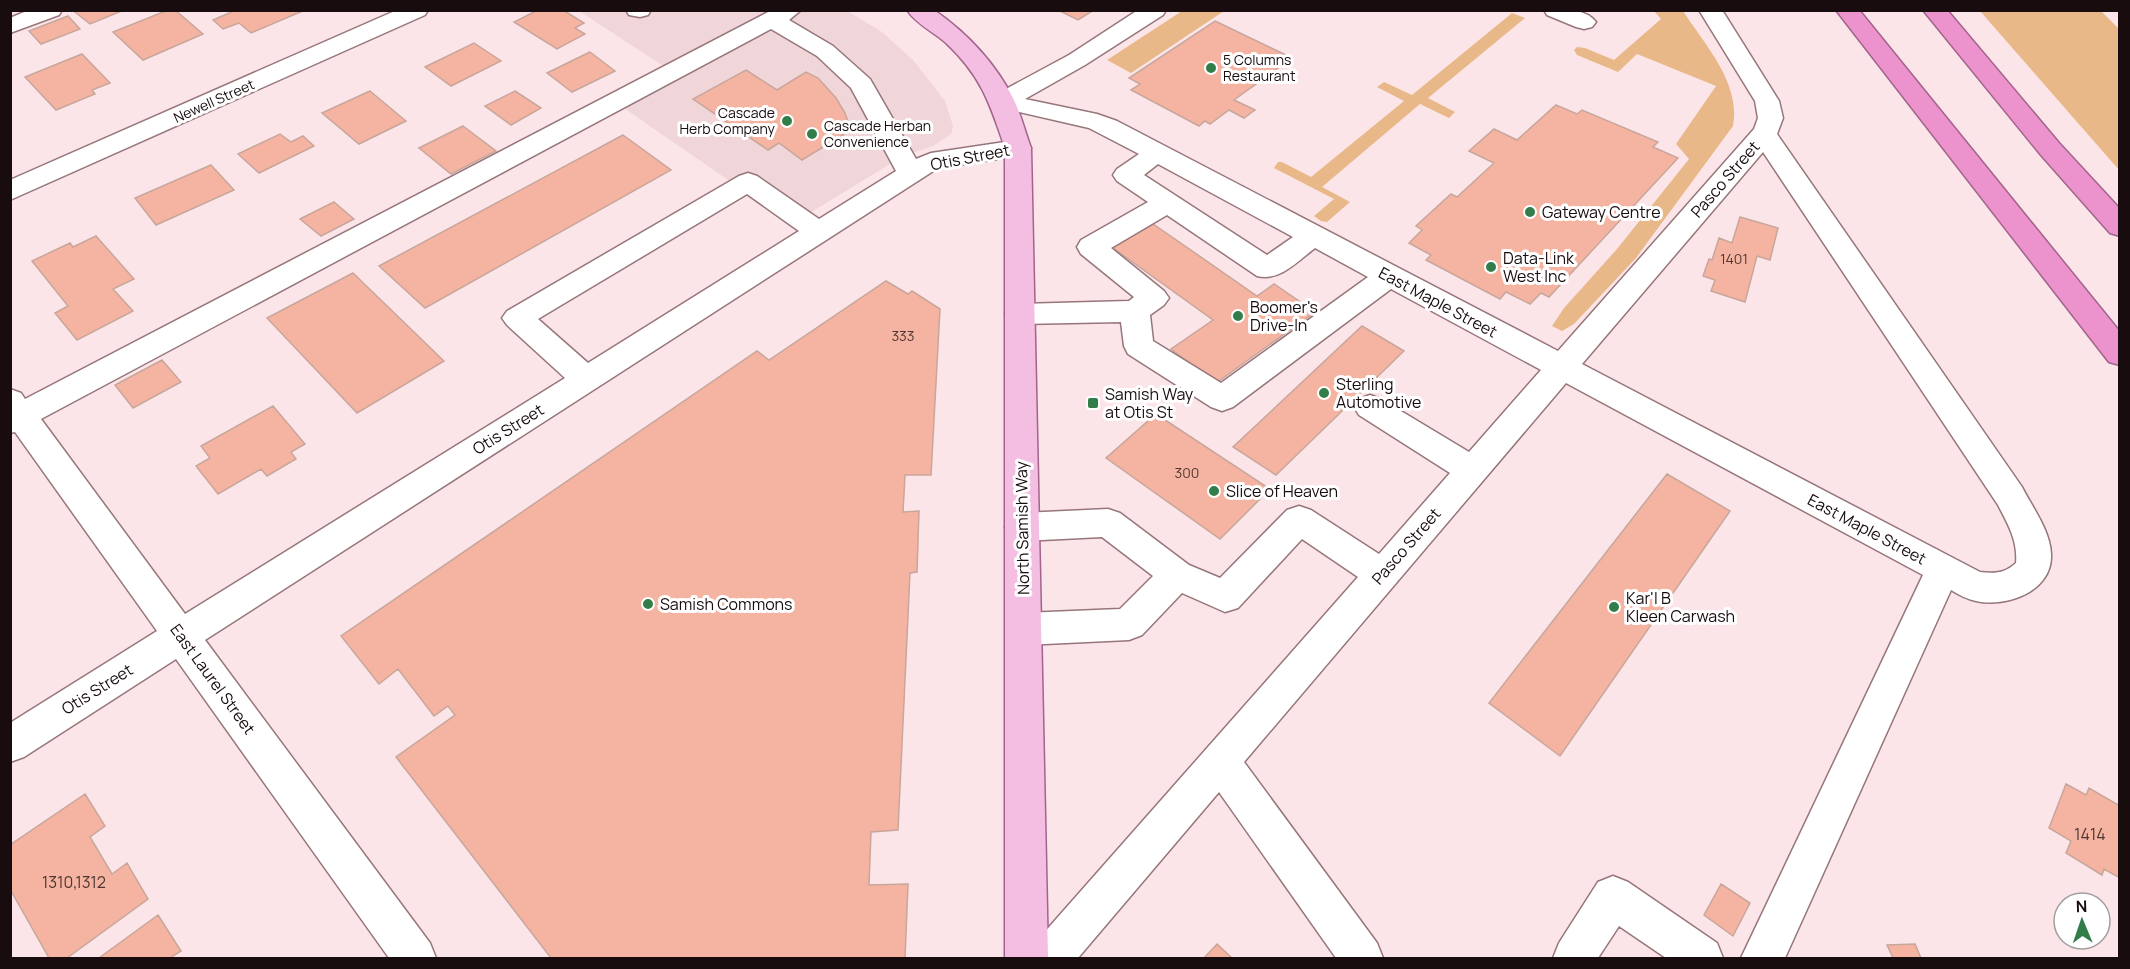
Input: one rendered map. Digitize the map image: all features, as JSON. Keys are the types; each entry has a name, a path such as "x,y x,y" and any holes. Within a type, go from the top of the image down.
{"highway":[{"path":"1847,10 2120,354"},
{"path":"1934,10 2050,149 2120,227"}],"main road":[{"path":"918,10 939,26 984,69 1002,101"},
{"name":"North Samish Way","path":"1002,101 1018,148 1027,958"}],"street":[{"path":"10,26 51,10"},
{"name":"Newell Street","path":"10,191 417,10"},
{"path":"1002,101 1077,60 1155,10"},
{"path":"1555,10 1584,22"},
{"path":"1710,10 1767,101 1772,114 1770,124 1764,134 2010,496 2032,540 2034,554 2030,569 2021,582 2005,588 1990,590 1959,578 1762,958"},
{"path":"14,412 781,15 861,84 911,174"},
{"name":"East Maple Street","path":"1002,101 1097,122 1157,153 1305,242 1389,276 1959,578"},
{"name":"Pasco Street","path":"1050,958 1764,134"},
{"name":"Otis Street","path":"10,744 931,161 1018,148"},
{"path":"1157,153 1126,175 1267,269 1305,242 1330,268"},
{"path":"586,379 517,318 748,182 819,232"},
{"path":"1020,314 1135,311 1154,298 1091,248 1168,203"},
{"path":"1135,311 1138,346 1222,399 1389,276"},
{"path":"1370,407 1472,470"},
{"name":"East Laurel Street","path":"14,412 182,636 415,958"},
{"path":"1022,527 1108,523 1177,575 1225,597 1299,520 1382,574"},
{"path":"1024,629 1129,624 1177,575"},
{"path":"1220,761 1362,958"},
{"path":"1574,958 1612,897 1702,958"}],"shaded area":[{"path":"579,11 847,11 882,32 913,60 945,101 953,126 951,134 933,146 903,156 792,224 618,104 674,73"},
{"path":"1182,11 1224,11 1131,73 1107,60"},
{"path":"1654,11 1683,11 1701,37 1719,65 1732,95 1733,126 1636,258 1574,324 1562,331 1552,326 1564,308 1617,249 1689,159 1676,144 1716,86 1637,54 1618,72 1577,55 1574,50 1577,47 1585,48 1614,60 1661,19"},
{"path":"1980,11 2101,11 2119,29 2119,170"},
{"path":"1512,13 1525,18 1428,98 1455,112 1449,118 1420,104 1322,187 1350,202 1327,222 1314,216 1334,199 1274,168 1278,162 1282,162 1311,177 1404,101 1377,87 1384,82 1412,95"}],"building":[{"path":"78,10 124,10 90,24 75,12"},
{"path":"168,10 175,10 203,34 143,60 113,32"},
{"path":"236,10 305,10 251,33 239,23 223,29 213,20"},
{"path":"538,10 563,10 584,23 575,28 585,34 557,49 514,22"},
{"path":"1058,10 1094,10 1078,20"},
{"path":"68,16 80,29 41,44 29,31"},
{"name":"5 Columns Restaurant","path":"1215,21 1292,58 1234,100 1255,110 1244,118 1229,110 1210,124 1205,121 1199,126 1131,90 1140,84 1129,78"},
{"path":"474,43 501,61 451,86 425,67"},
{"path":"590,52 615,71 572,92 547,73"},
{"path":"82,54 110,83 92,90 95,94 56,110 25,77"},
{"name":"Cascade Herb Company","path":"746,70 777,90 806,72 818,78 836,98 851,130 802,160 779,143 768,150 693,99"},
{"path":"370,91 406,121 359,144 322,113"},
{"path":"515,91 541,108 511,125 485,106"},
{"name":"Gateway Centre","path":"1556,105 1577,114 1582,110 1658,142 1653,147 1678,158 1549,297 1541,293 1530,304 1506,292 1500,299 1426,260 1431,255 1409,243 1422,230 1416,226 1451,194 1457,197 1494,163 1469,151 1494,129 1517,140"},
{"path":"463,126 496,151 451,174 419,148"},
{"path":"280,134 291,142 303,136 314,146 259,173 238,154"},
{"path":"623,135 671,170 425,308 379,266"},
{"path":"211,165 234,190 156,225 135,198"},
{"path":"334,202 354,219 321,236 300,219"},
{"path":"1740,217 1778,228 1770,260 1757,256 1745,302 1711,291 1715,280 1703,276 1709,259 1712,260 1719,238 1732,243"},
{"path":"1146,219 1257,296 1274,284 1315,312 1216,383 1171,349 1213,320 1106,243"},
{"path":"96,236 134,279 113,289 133,311 77,340 55,313 68,306 32,261 70,243 73,247"},
{"path":"353,273 444,361 357,413 267,318"},
{"name":"Samish Commons","path":"886,281 908,294 912,291 940,309 931,475 905,475 903,512 919,511 917,572 910,573 898,830 871,832 869,885 908,884 905,958 551,958 396,757 455,715 448,706 434,716 398,669 379,684 341,636 757,351 769,360"},
{"path":"1362,326 1404,351 1276,475 1233,447"},
{"path":"162,360 181,382 133,408 115,385"},
{"path":"273,406 305,444 291,452 296,459 267,476 261,469 218,494 196,466 210,458 201,446"},
{"path":"1156,414 1270,489 1220,539 1106,458"},
{"name":"Kar'l B Kleen Carwash","path":"1667,474 1730,511 1560,756 1489,703"},
{"path":"2066,784 2086,795 2089,788 2120,806 2120,878 2104,869 2102,875 2066,853 2071,841 2049,828"},
{"path":"85,794 105,826 90,837 112,874 127,863 148,899 67,958 49,958 10,889 10,845"},
{"path":"1721,884 1750,903 1733,936 1704,915"},
{"path":"158,915 181,951 170,958 99,958"},
{"path":"1217,944 1232,958 1204,958"},
{"path":"1915,944 1921,958 1893,958 1887,945"}],"place":[{"name":"5 Columns Restaurant","path":"1211,68"},
{"name":"Cascade Herb Company","path":"787,121"},
{"name":"Cascade Herban Convenience","path":"812,134"},
{"name":"Gateway Centre","path":"1530,212"},
{"name":"Data-Link West Inc","path":"1491,267"},
{"name":"Boomer's Drive-In","path":"1238,316"},
{"name":"Sterling Automotive","path":"1324,393"},
{"name":"Samish Way at Otis St","path":"1093,403"},
{"name":"Slice of Heaven","path":"1214,491"},
{"name":"Samish Commons","path":"648,604"},
{"name":"Kar'l B Kleen Carwash","path":"1614,607"}]}
